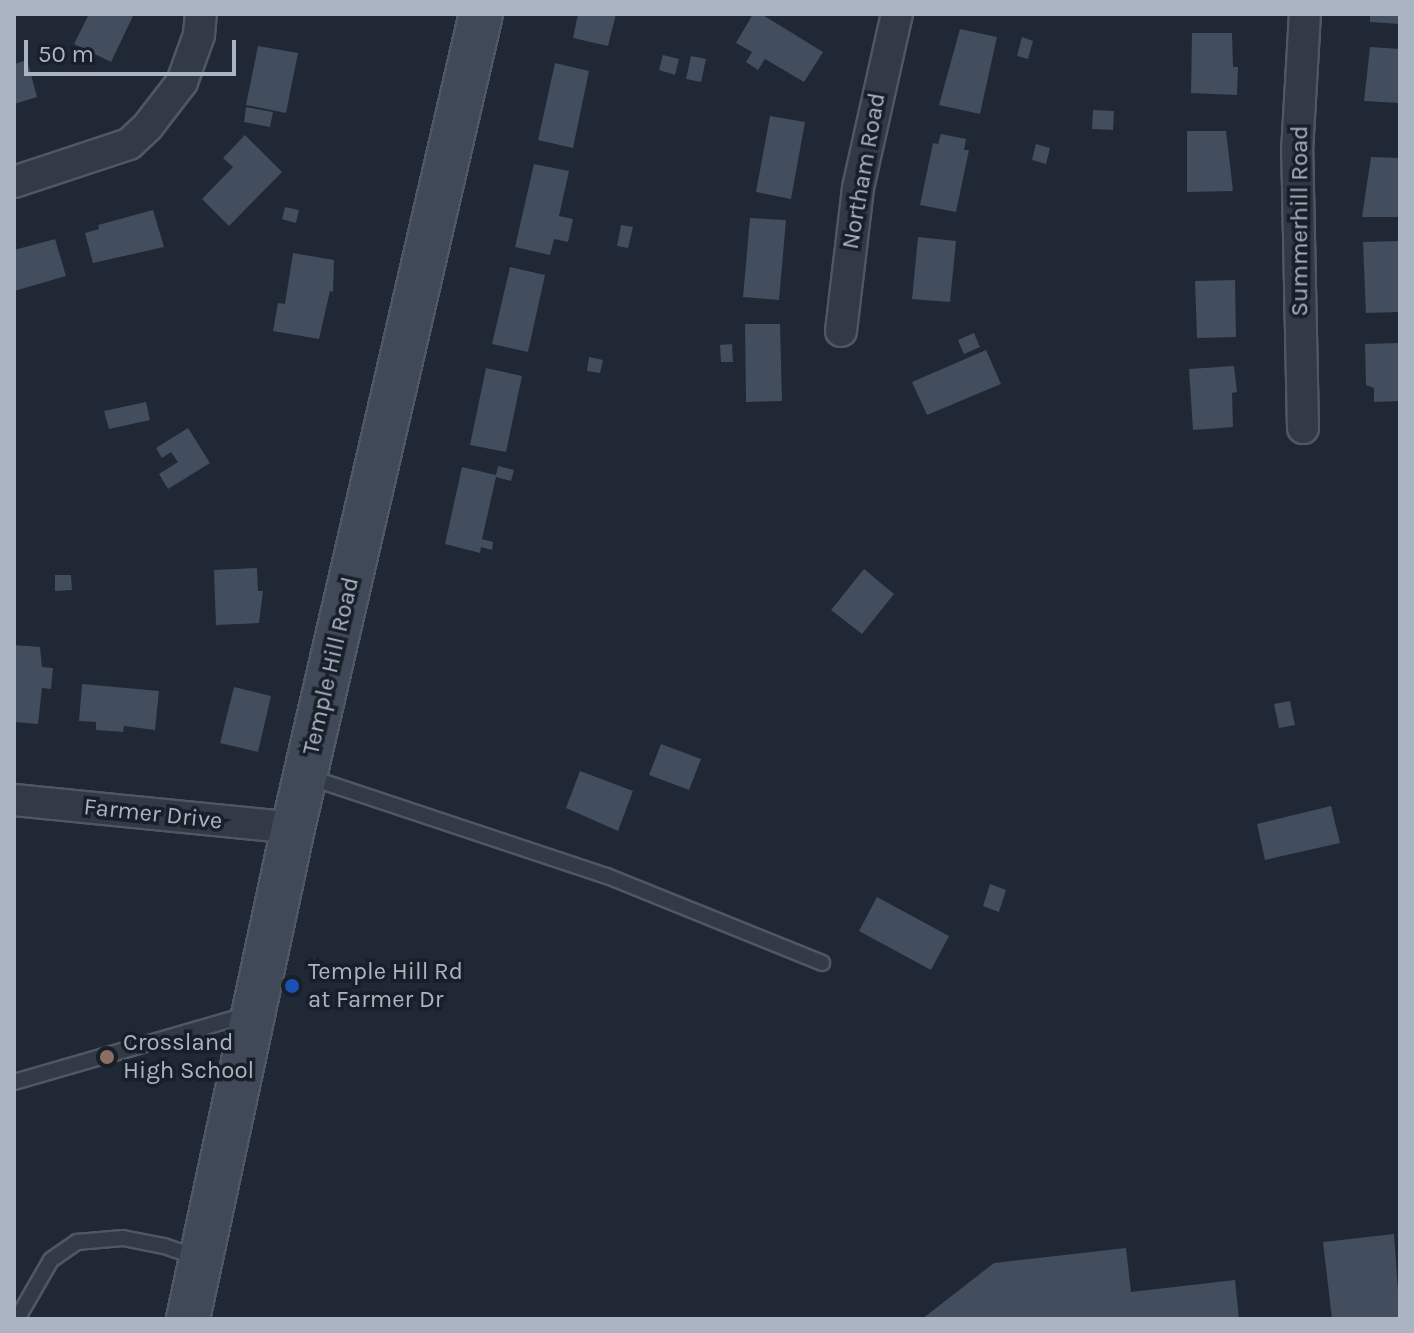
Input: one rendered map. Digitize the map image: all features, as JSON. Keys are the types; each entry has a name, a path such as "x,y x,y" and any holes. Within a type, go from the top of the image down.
{"main road":[{"name":"Temple Hill Road","path":"188,1319 293,828 481,14"}],"street":[{"path":"14,182 129,144 148,126 182,82 199,35 201,14"},
{"name":"Northam Road","path":"841,331 858,188 897,14"},
{"name":"Summerhill Road","path":"1303,428 1297,152 1305,14"},
{"name":"Farmer Drive","path":"14,800 293,828"}],"lane":[{"path":"305,775 607,876 822,963"},
{"path":"14,1082 255,1012"},
{"path":"17,1319 51,1260 77,1242 106,1238 144,1241 200,1259"}],"building":[{"path":"89,14 134,14 111,62 74,44"},
{"path":"578,14 616,14 608,46 573,38"},
{"path":"753,14 761,14 823,52 804,82 765,59 758,70 746,62 752,52 736,43"},
{"path":"1370,14 1400,14 1400,24 1370,22"},
{"path":"960,29 997,37 980,114 939,105"},
{"path":"1192,33 1232,33 1233,67 1238,67 1237,95 1191,93"},
{"path":"1022,37 1033,41 1028,59 1017,56"},
{"path":"258,46 298,53 286,113 246,105"},
{"path":"1370,47 1400,49 1400,103 1364,101"},
{"path":"663,55 679,59 675,75 659,70"},
{"path":"691,56 706,59 701,82 686,79"},
{"path":"27,60 37,97 14,104 14,64"},
{"path":"555,63 589,71 573,148 538,140"},
{"path":"246,107 273,112 270,127 244,122"},
{"path":"1093,110 1114,111 1113,130 1092,129"},
{"path":"770,116 805,122 791,199 756,192"},
{"path":"1187,131 1226,131 1233,191 1187,192"},
{"path":"941,134 966,139 964,150 969,150 956,212 920,205 933,143 938,144"},
{"path":"245,135 282,172 229,226 202,199 233,167 223,158"},
{"path":"1036,144 1050,148 1046,164 1032,160"},
{"path":"1371,157 1400,158 1400,217 1362,217"},
{"path":"534,164 569,171 559,216 573,219 568,242 554,239 550,255 515,247"},
{"path":"285,207 299,210 296,223 282,219"},
{"path":"153,210 164,247 93,263 85,233 99,229 98,225"},
{"path":"750,218 786,220 779,300 743,297"},
{"path":"621,225 633,227 628,248 617,246"},
{"path":"918,237 956,241 950,302 912,299"},
{"path":"55,239 66,276 14,291 14,250"},
{"path":"1400,241 1400,312 1366,313 1363,242"},
{"path":"293,253 334,260 333,292 330,291 319,339 273,331 278,303 285,304"},
{"path":"510,267 545,275 528,352 492,344"},
{"path":"1235,280 1236,337 1197,338 1195,281"},
{"path":"745,324 780,324 782,401 746,402"},
{"path":"974,333 980,347 964,354 958,340"},
{"path":"1400,343 1400,401 1374,402 1374,388 1366,385 1365,344"},
{"path":"732,344 733,362 721,362 720,345"},
{"path":"986,350 1001,384 927,415 912,382"},
{"path":"589,357 603,360 600,373 587,371"},
{"path":"1234,366 1237,392 1232,393 1233,427 1193,430 1189,369"},
{"path":"486,368 522,376 506,452 470,445"},
{"path":"146,402 150,420 109,429 104,411"},
{"path":"188,428 210,463 168,489 159,474 178,462 171,452 162,458 156,448"},
{"path":"498,466 514,470 511,481 496,477 482,539 493,542 492,550 481,547 480,553 445,544 462,467 496,475"},
{"path":"257,568 258,591 263,591 259,623 216,625 214,570"},
{"path":"864,569 894,594 862,634 831,610"},
{"path":"55,575 71,575 72,590 55,591"},
{"path":"14,645 40,647 42,667 53,668 51,689 42,688 38,724 14,722"},
{"path":"82,684 159,691 155,730 124,726 123,732 96,730 96,722 79,721"},
{"path":"234,687 271,696 258,752 220,743"},
{"path":"1290,701 1295,725 1279,728 1274,704"},
{"path":"661,744 701,759 689,790 649,775"},
{"path":"580,771 633,791 618,831 566,808"},
{"path":"1331,806 1340,843 1265,860 1257,824"},
{"path":"990,884 1006,890 999,912 983,906"},
{"path":"877,897 949,936 931,970 859,931"},
{"path":"1394,1234 1400,1319 1332,1319 1323,1242"},
{"path":"1126,1248 1131,1292 1235,1280 1239,1319 922,1319 994,1263"}],"place":[{"name":"Temple Hill Rd at Farmer Dr","path":"292,986"},
{"name":"Crossland High School","path":"107,1057"}]}
